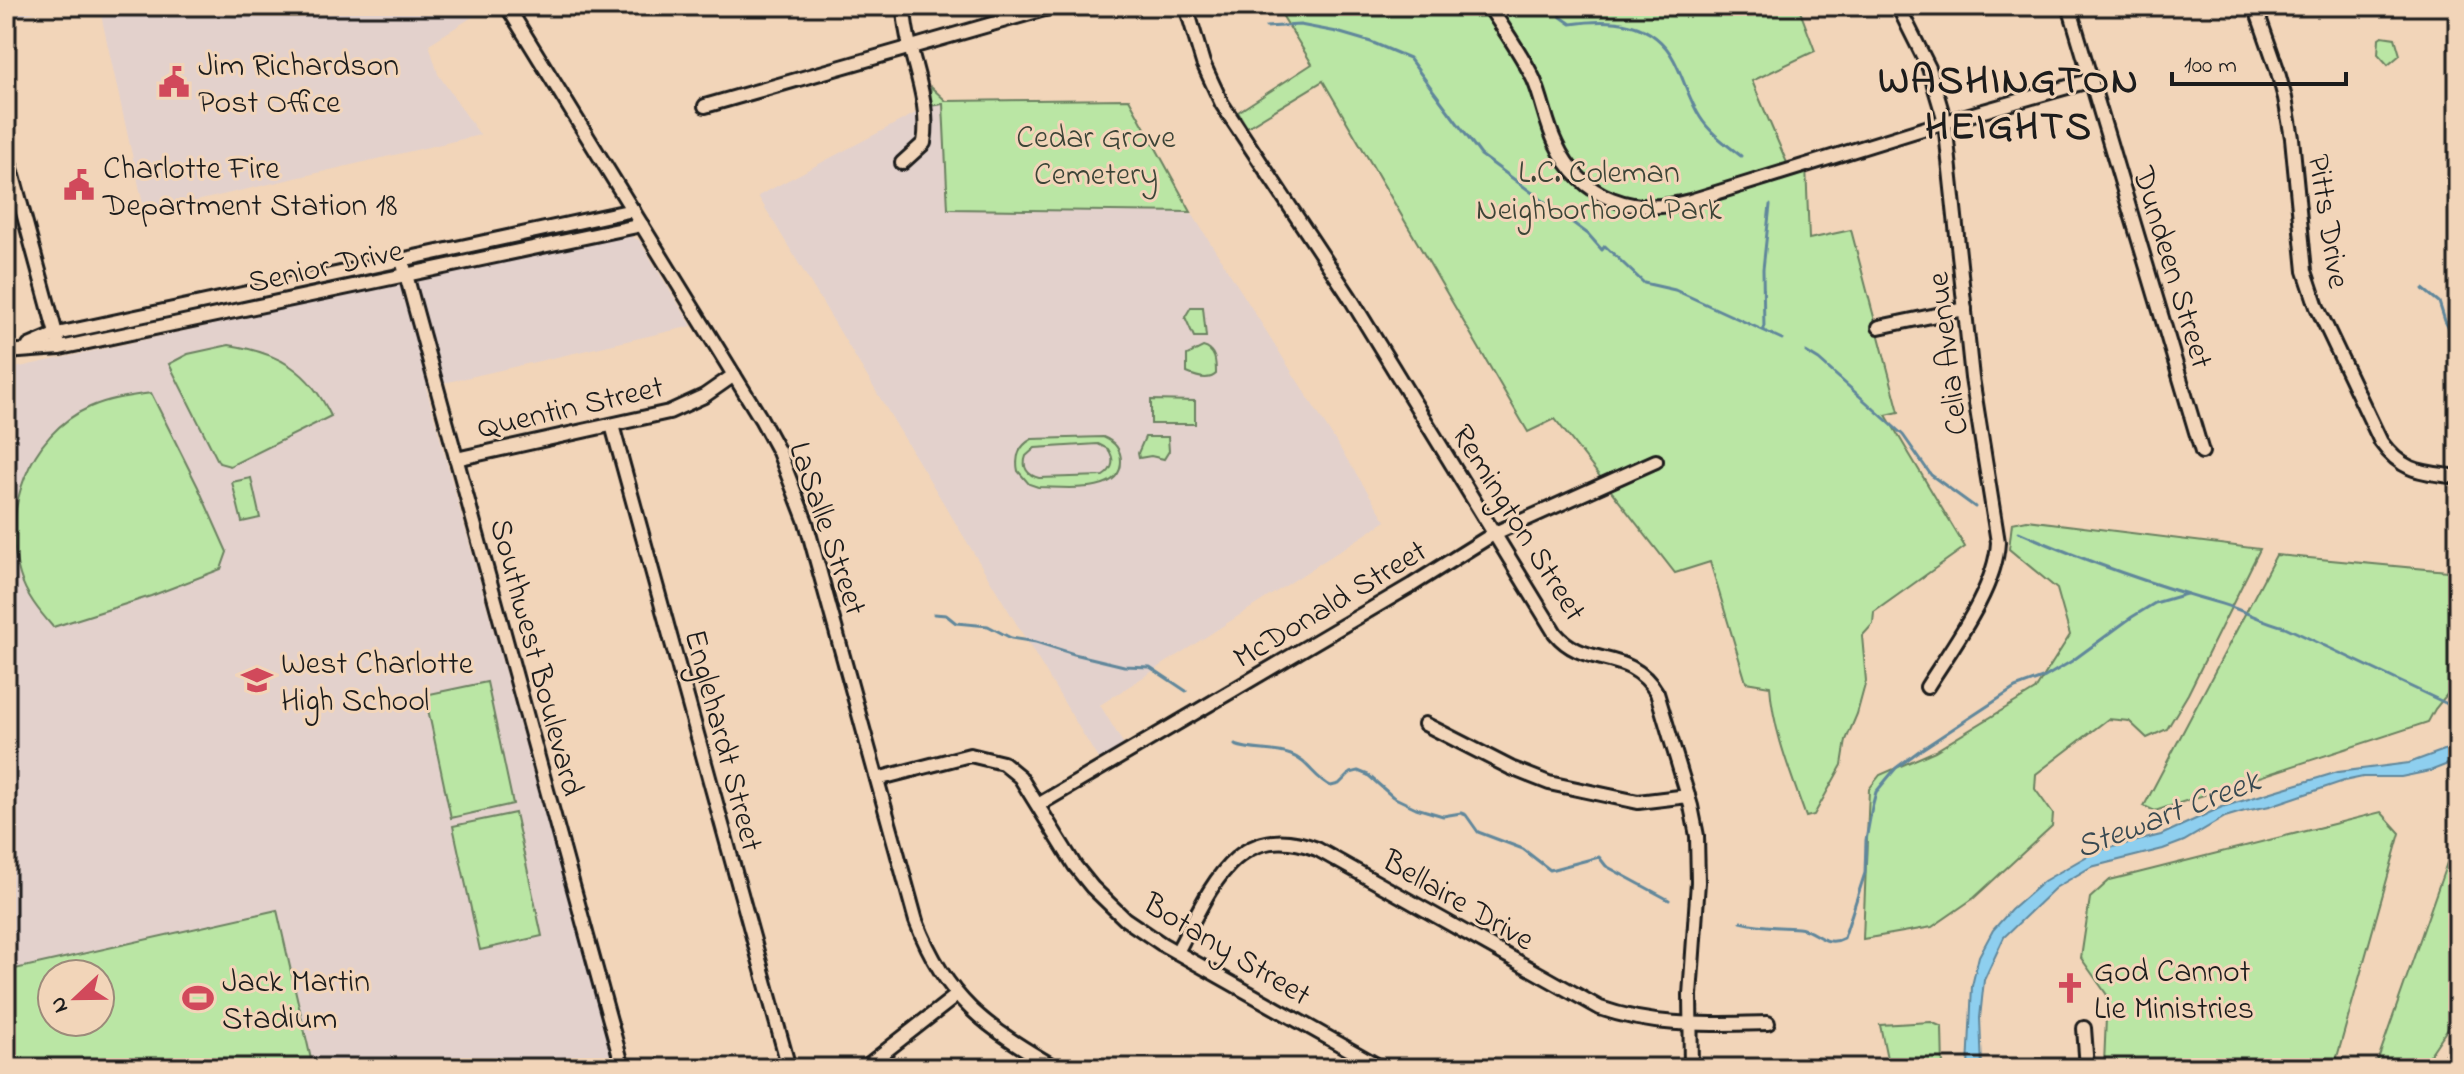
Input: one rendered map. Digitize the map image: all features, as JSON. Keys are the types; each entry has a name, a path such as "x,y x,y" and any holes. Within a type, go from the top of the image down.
{"highway":[{"path":"2450,1068 2458,1054"}],"street":[{"name":"LaSalle Street","path":"507,6 779,452 799,501 916,921 938,970 985,1023 1056,1068"},
{"path":"902,163 921,147 925,136 923,96 904,6"},
{"path":"705,106 1055,6"},
{"name":"Remington Street","path":"1186,6 1203,63 1222,104 1349,296 1559,639 1576,651 1617,660 1633,667 1651,682 1657,693 1697,836 1698,864 1691,952 1691,1068"},
{"path":"1489,6 1534,80 1562,156 1579,178 1606,197 1638,207 1666,207 2092,80"},
{"name":"Celia Avenue","path":"1898,6 1929,68 1945,122 1972,378 1996,528 1997,558 1989,582 1927,687"},
{"name":"Dundeen Street","path":"2069,6 2202,452"},
{"name":"Pitts Drive","path":"2255,6 2285,98 2305,271 2317,307 2390,455 2406,467 2418,471 2458,477"},
{"path":"6,150 60,348"},
{"name":"Senior Drive","path":"12,351 57,334 633,210"},
{"name":"Senior Drive","path":"12,351 60,348 642,225"},
{"name":"Southwest Boulevard","path":"402,260 623,1068"},
{"path":"1879,327 1965,309"},
{"name":"Quentin Street","path":"456,459 681,407 704,396 734,375"},
{"name":"Englehardt Street","path":"612,425 789,1068"},
{"name":"McDonald Street","path":"1038,805 1495,533 1656,461"},
{"path":"1425,724 1511,768 1549,783 1638,802 1688,796"},
{"name":"Botany Street","path":"877,779 956,757 984,757 1003,763 1014,772 1038,805 1075,866 1092,887 1137,928 1382,1068"},
{"name":"Bellaire Drive","path":"1177,952 1217,878 1232,860 1264,843 1294,842 1317,849 1600,1008 1646,1021 1768,1023"},
{"path":"864,1068 957,995"},
{"path":"2084,1028 2087,1068"}],"shaded area":[{"path":"6,6 60,6 6,19"},
{"path":"99,6 490,6 429,44 438,74 480,135 145,213"},
{"path":"943,103 949,209 1191,212 1386,521 1100,705 1126,748 1100,762 758,196 929,106"},
{"name":"West Charlotte High School","path":"626,234 639,240 692,326 426,387 612,1057 554,1068 6,1068 6,370"}],"green space":[{"name":"L.C. Coleman Neighborhood Park","path":"1289,6 1798,6 1815,51 1752,81 1790,170 1806,165 1809,239 1851,230 1899,412 1886,415 1965,547 1874,612 1873,624 1862,636 1866,681 1846,740 1842,765 1814,815 1806,817 1789,769 1775,719 1770,686 1746,682 1710,562 1675,573 1555,419 1528,432 1323,81 1247,127 1238,112 1312,64 1279,10"},
{"path":"2379,38 2395,38 2400,55 2388,65 2378,54"},
{"name":"Cedar Grove Cemetery","path":"931,87 946,101 1129,99 1191,212 948,209 943,104 929,106"},
{"path":"1191,307 1203,307 1206,337 1194,337 1185,317"},
{"path":"229,345 263,353 290,366 313,387 331,416 230,466 219,463 169,364 188,354"},
{"path":"1203,347 1211,351 1215,361 1216,374 1210,377 1187,373 1187,355"},
{"path":"151,393 227,552 221,569 151,596 53,627 26,589 15,551 17,502 25,478 50,436 68,419 105,401"},
{"path":"1151,400 1195,401 1195,424 1151,424"},
{"path":"1103,437 1120,452 1119,472 1102,485 1089,487 1038,487 1029,484 1018,471 1017,461 1021,449 1032,439","holes":["1098,444 1108,449 1112,464 1103,476 1039,478 1031,475 1025,467 1026,456 1035,448"]},
{"path":"1145,437 1168,437 1169,451 1164,459 1151,456 1139,458"},
{"path":"251,478 260,518 242,522 232,482"},
{"path":"2027,520 2260,549 2188,694 2167,729 2147,738 2129,721 2108,719 2036,774 2035,789 2053,814 2052,826 1974,898 1932,927 1863,939 1869,789 1880,775 1935,751 2035,690 2070,635 2057,589 2009,549 2012,523"},
{"path":"2276,555 2458,572 2458,681 2428,722 2155,811 2144,806"},
{"path":"487,682 513,804 451,818 425,695"},
{"path":"2458,799 2458,1013 2421,1068 2375,1068 2457,834 2452,801"},
{"path":"2381,812 2400,833 2334,1068 2107,1068 2104,1064 2107,995 2081,958 2090,898 2110,880"},
{"path":"515,813 542,936 480,950 453,826"},
{"name":"Jack Martin Stadium","path":"277,910 313,1068 6,1068 6,971 36,964 36,1038 116,1038 116,958 64,958"},
{"path":"1931,1022 1942,1027 1943,1068 1889,1068 1880,1025"}],"water":[{"path":"2458,745 2458,760 2430,771 2401,777 2363,777 2344,781 2270,806 2225,817 2184,841 2091,867 2055,888 2004,937 1984,980 1980,1018 1982,1068 1968,1068 1972,986 1979,956 1993,930 2044,881 2096,851 2161,835 2222,807 2338,772 2409,763"}],"waterway":[{"path":"1555,6 1561,17 1571,24 1616,22 1643,29 1655,37 1674,60 1704,123 1741,156"},
{"path":"1266,27 1300,25 1337,32 1409,58 1481,155 1588,234 1602,250 1605,246 1644,283 1675,290 1782,339"},
{"path":"1764,330 1763,269 1770,205"},
{"path":"2423,289 2439,302 2458,346"},
{"path":"1806,352 1903,435 1931,475 1975,507"},
{"path":"2019,532 2119,572 2285,627 2458,709"},
{"path":"1741,922 1804,929 1831,941 1844,938 1865,873 1866,840 1876,792 1896,768 2015,688 2045,677 2072,661 2155,603 2186,594"},
{"path":"934,614 946,615 956,623 988,626 1011,638 1074,654 1124,666 1150,667 1186,691"},
{"path":"1235,745 1291,755 1331,786 1358,771 1368,775 1393,797 1416,808 1443,816 1466,815 1478,832 1523,849 1550,870 1599,857 1606,866 1669,900"}],"place":[{"name":"Jim Richardson Post Office","path":"174,82"},
{"name":"Charlotte Fire Department Station 18","path":"79,185"},
{"name":"West Charlotte High School","path":"257,680"},
{"name":"God Cannot Lie Ministries","path":"2070,988"},
{"name":"Jack Martin Stadium","path":"198,998"}],"district":[{"name":"WASHINGTON HEIGHTS","path":"2009,101"}],"water label":[{"name":"Stewart Creek","path":"2167,812"}]}
